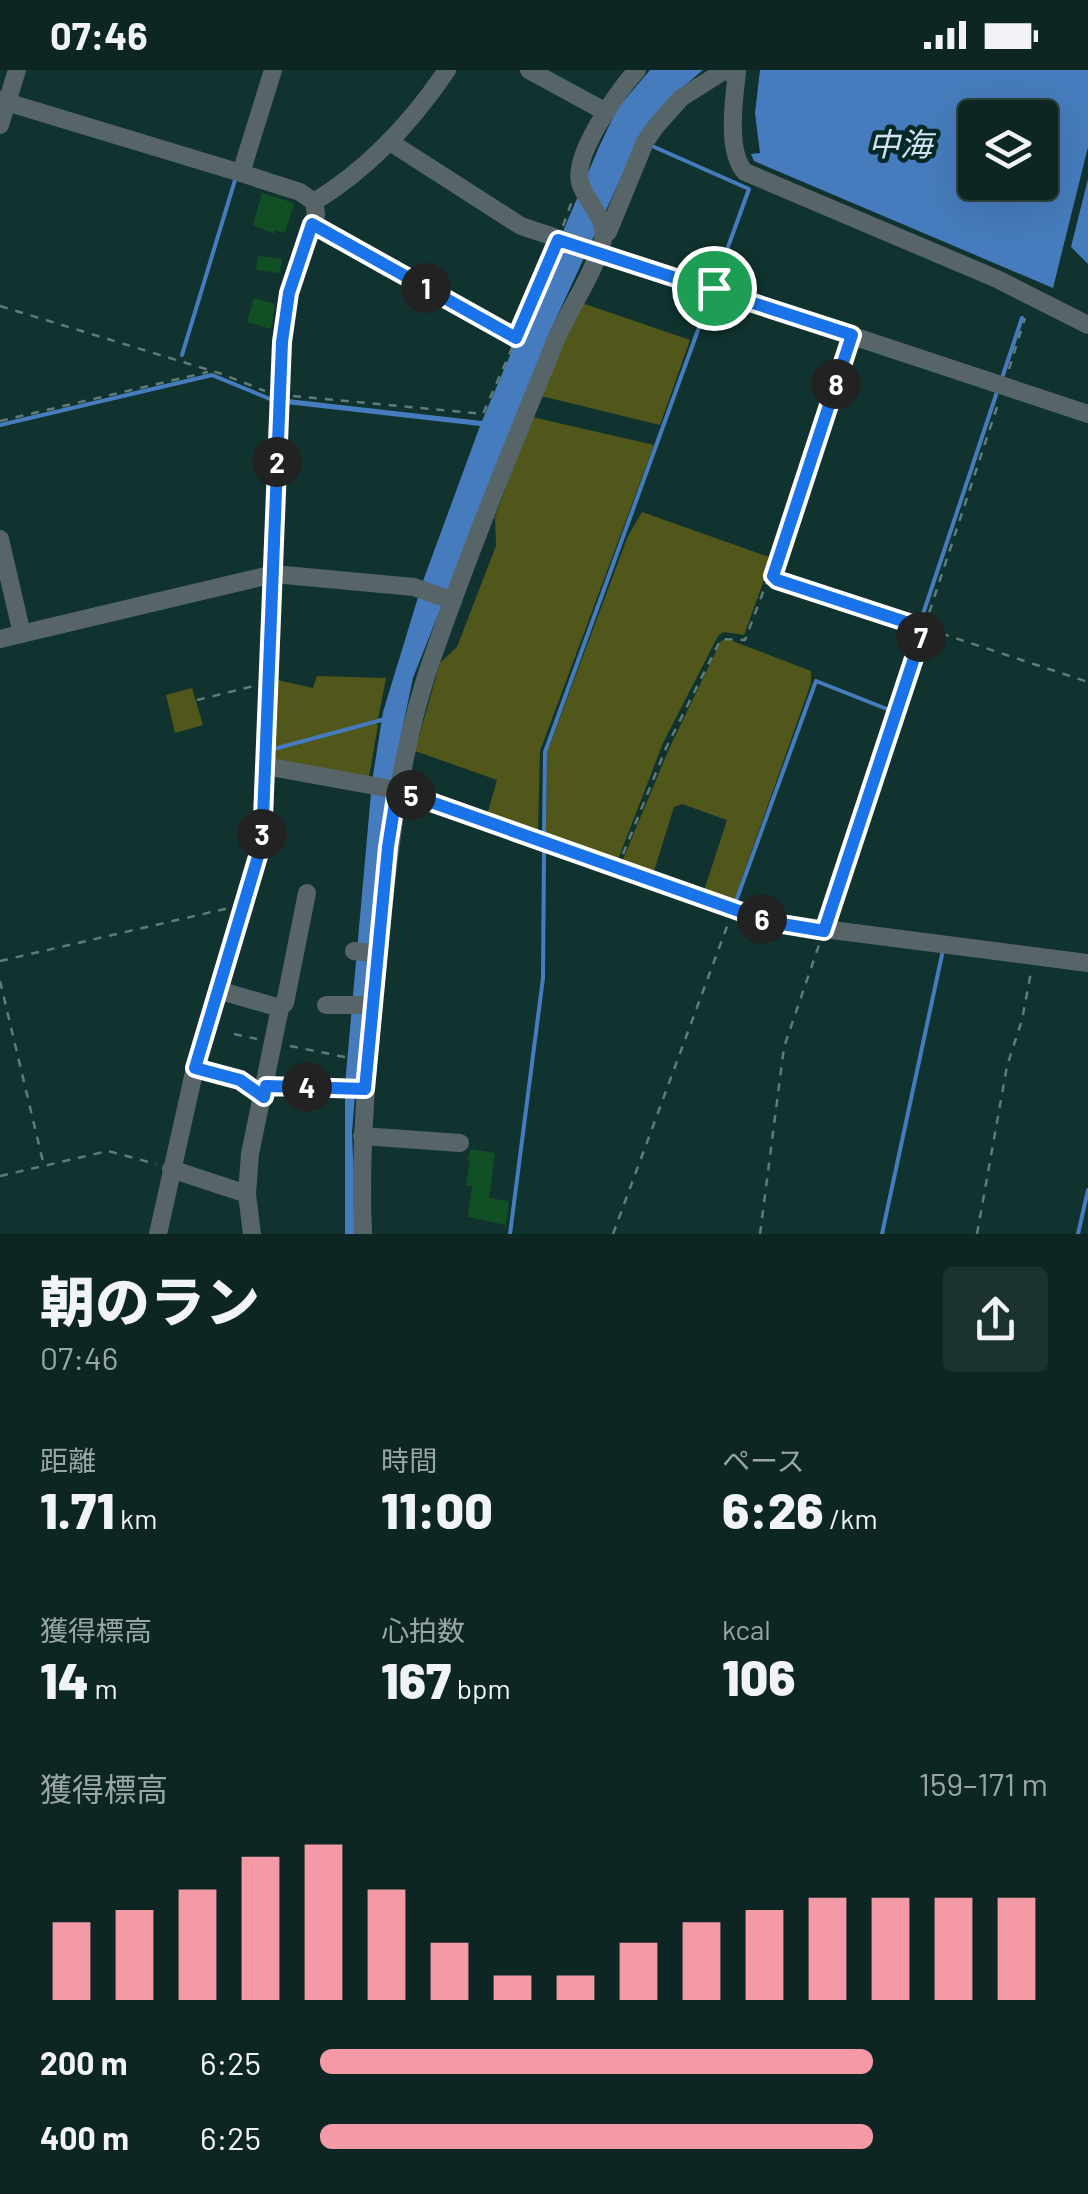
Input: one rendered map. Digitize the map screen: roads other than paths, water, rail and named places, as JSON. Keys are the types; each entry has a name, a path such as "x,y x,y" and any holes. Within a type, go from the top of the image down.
{"street":[{"path":"0,125 16,70"},
{"path":"242,173 274,70"},
{"path":"314,202 390,142 420,110 446,70"},
{"path":"530,70 606,112"},
{"path":"600,241 601,218 580,182 581,163 606,112 637,70"},
{"path":"363,1234 362,1136 356,1089 366,952 394,790 450,600 565,319 600,241 609,230 645,142 656,126 681,98 722,72 737,76 732,114 738,162 744,172 997,279 1088,325"},
{"path":"4,101 306,195 314,202 316,214 289,293 262,843 195,1068 158,1234"},
{"path":"390,142 520,226 559,240 600,241 852,335 1088,414"},
{"path":"312,224 388,268"},
{"path":"0,538 22,634"},
{"path":"0,639 274,574 420,589 450,600"},
{"path":"265,766 394,790 770,922 1088,963"},
{"path":"252,1234 247,1194 250,1154 307,892"},
{"path":"218,990 280,1008"},
{"path":"326,1005 364,1004"},
{"path":"195,1068 240,1080 265,1092 356,1089"},
{"path":"362,1136 460,1144"},
{"path":"172,1170 247,1194"}],"water":[{"path":"650,70 703,70 676,93 637,143 548,336 413,678 387,802 355,1096 352,1132 356,1234 345,1234 345,1085 372,782 383,712 423,581 480,426 286,404 288,399 482,421 617,109"},
{"name":"中海","path":"760,70 1088,70 1088,147 1053,288 754,161 751,154 760,153 755,113"},
{"path":"1088,179 1088,264 1071,247"}],"waterway":[{"path":"652,146 749,189 716,280"},
{"path":"182,355 235,180"},
{"path":"544,834 545,752 710,297"},
{"path":"1003,375 1022,318"},
{"path":"0,425 212,375 270,399"},
{"path":"921,620 997,392"},
{"path":"736,901 816,681 892,711 919,630"},
{"path":"274,749 385,719"},
{"path":"510,1234 543,978 544,851"},
{"path":"882,1234 943,950"},
{"path":"1078,1234 1088,1190"}]}
